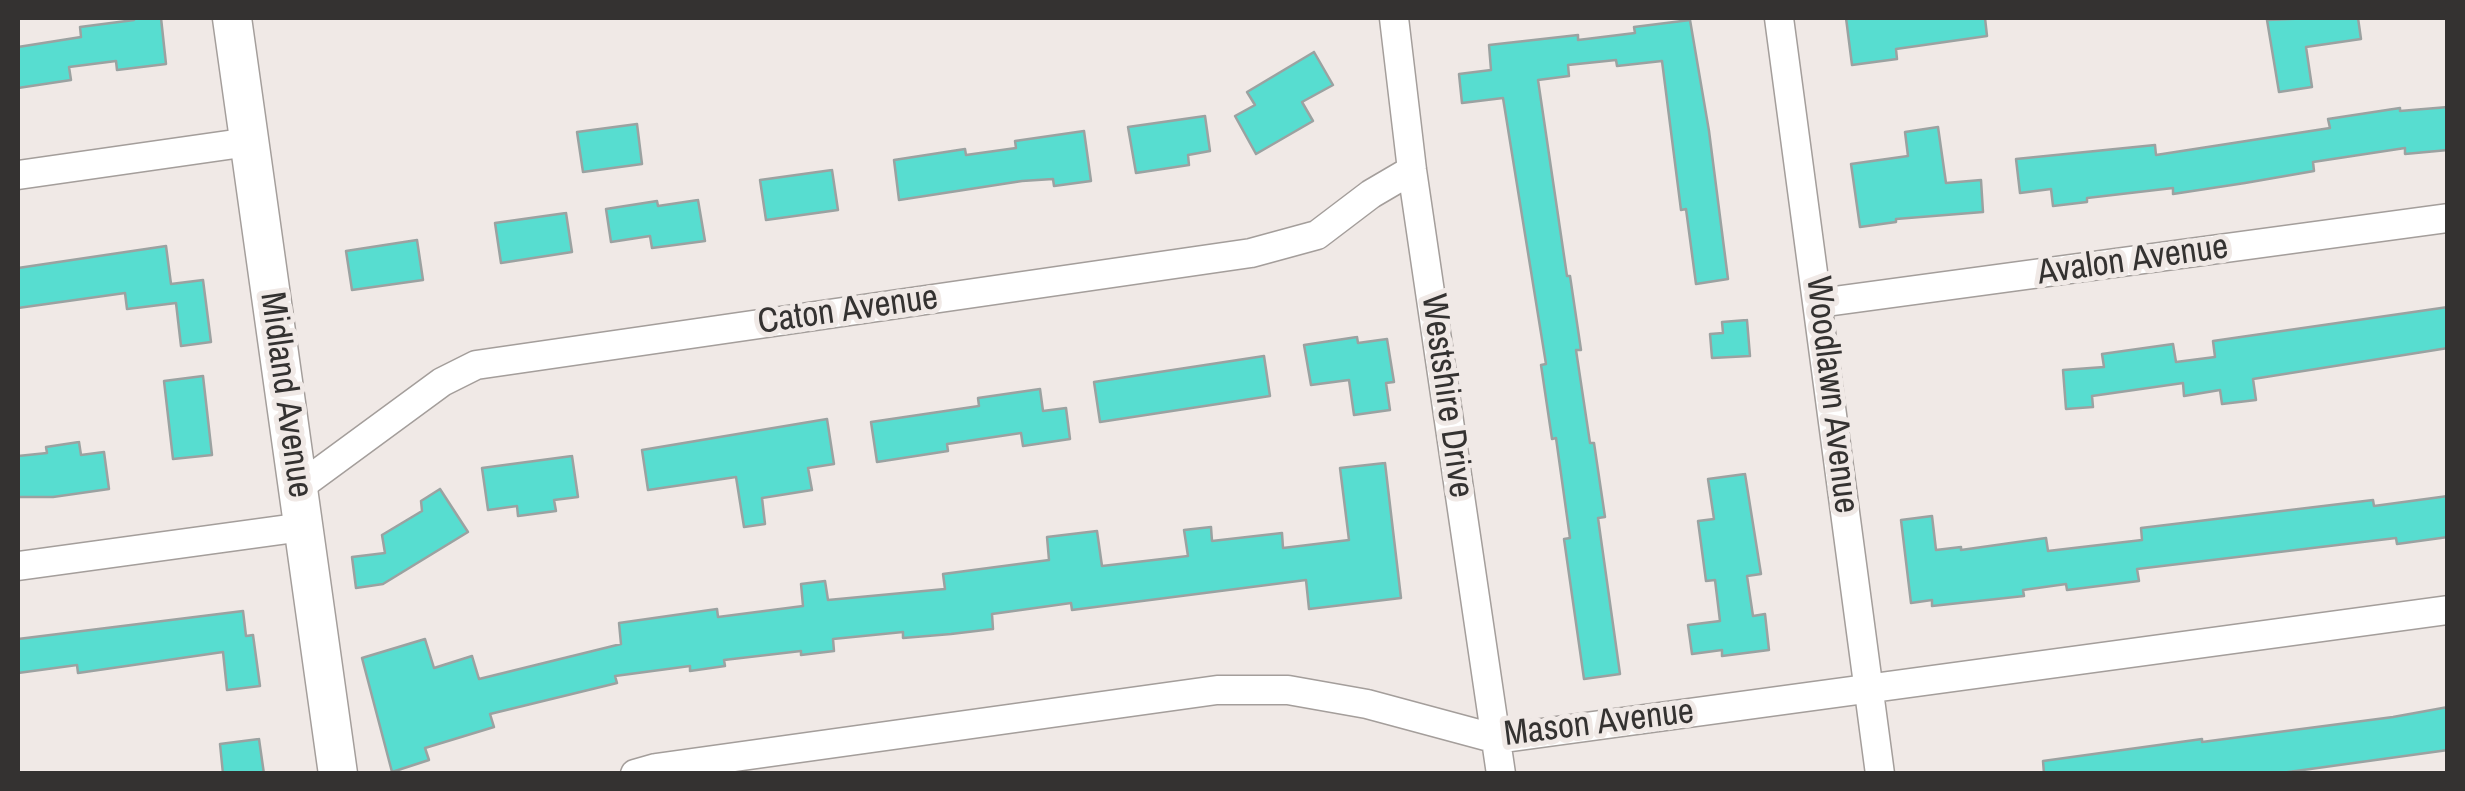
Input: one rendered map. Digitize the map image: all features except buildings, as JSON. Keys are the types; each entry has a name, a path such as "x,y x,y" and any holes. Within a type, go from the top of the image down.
{"main road":[{"name":"Midland Avenue","path":"232,18 338,774"}],"street":[{"name":"Westshire Drive","path":"1394,18 1412,170 1501,774"},
{"name":"Woodlawn Avenue","path":"1779,18 1880,774"},
{"path":"18,176 249,142"},
{"name":"Caton Avenue","path":"299,488 442,382 476,365 1250,253 1317,235 1370,194 1412,170"},
{"name":"Avalon Avenue","path":"1820,303 2448,218"},
{"path":"18,566 304,527"},
{"name":"Mason Avenue","path":"634,774 1217,690 1288,690 1366,704 1497,739 2448,610"}]}
